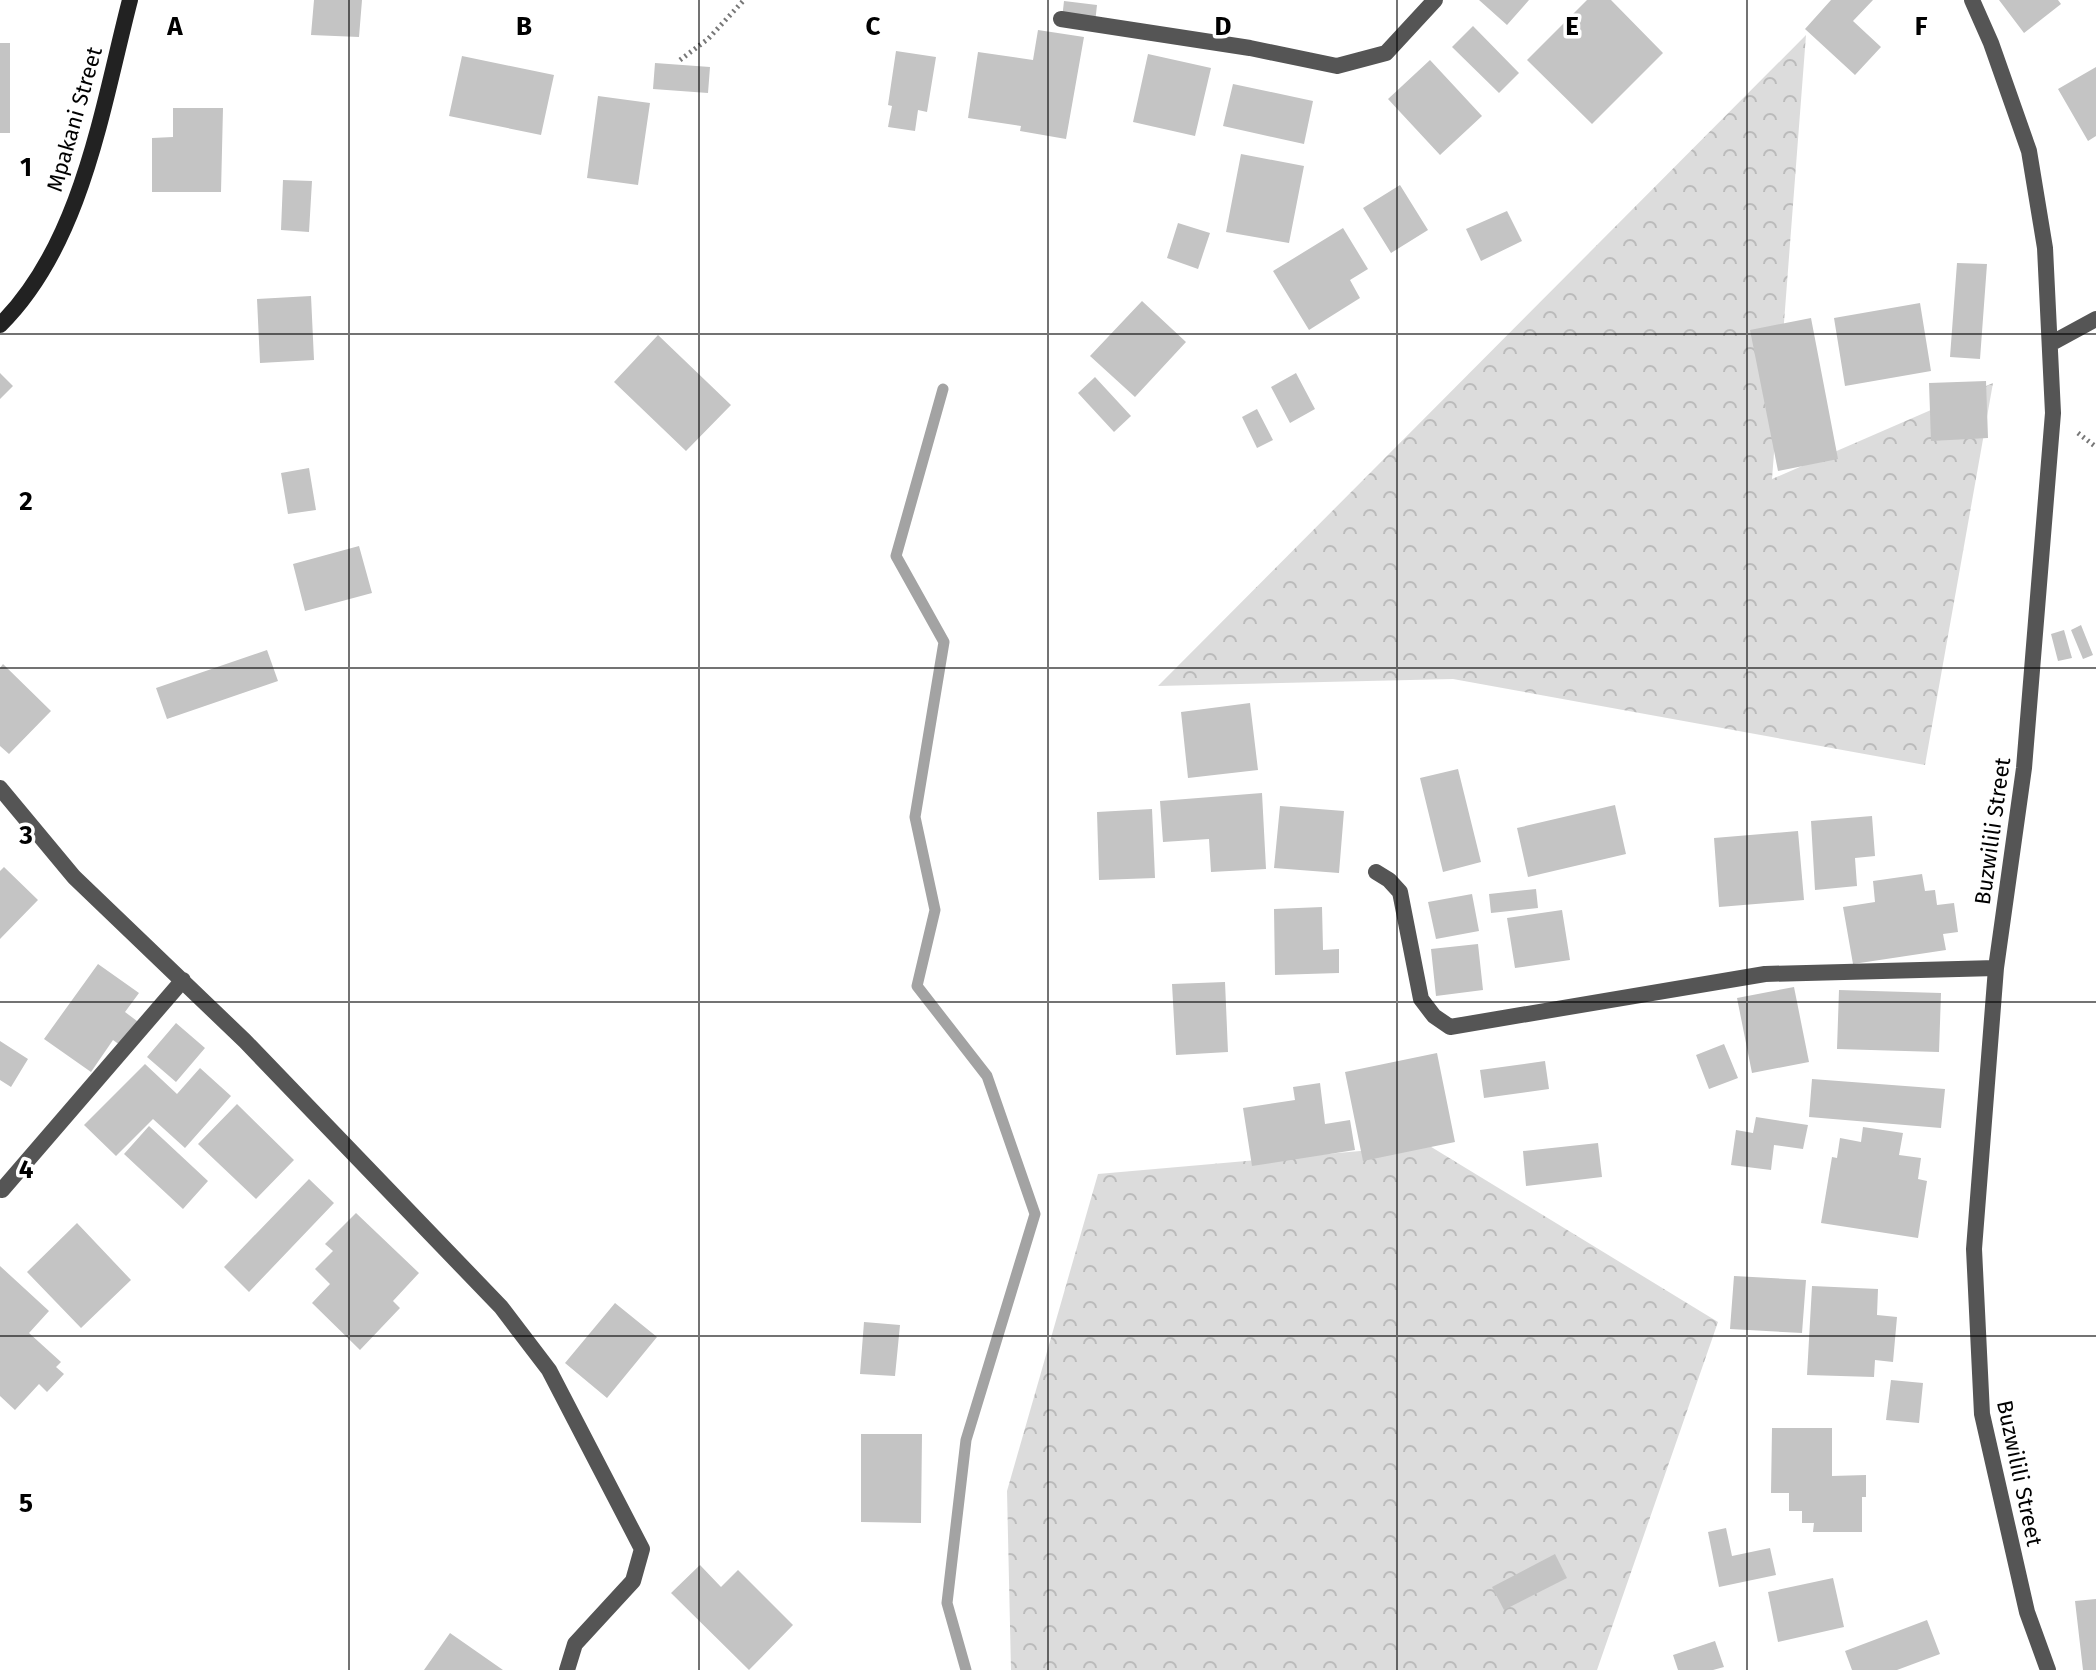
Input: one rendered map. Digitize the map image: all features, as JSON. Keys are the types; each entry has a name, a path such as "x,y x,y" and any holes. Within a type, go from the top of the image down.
{"street":[{"name":"Mpakani Street","path":"0,325 44,269 80,189 130,0"},
{"path":"1061,19 1250,48 1337,66 1386,53 1435,0"},
{"name":"Buzwilili Street","path":"1972,0 1991,43 2029,151 2045,248 2050,344 2053,413 2025,752 1996,968 1974,1249 1982,1414 2027,1612 2048,1670"},
{"path":"2050,344 2096,319"},
{"path":"0,788 74,877 245,1041 501,1307 549,1370 642,1549 633,1581 575,1644 567,1670"},
{"path":"1376,872 1400,892 1421,999 1434,1016 1450,1027 1765,974 1996,968"},
{"path":"2,1190 183,980"}],"path":[{"path":"680,60 708,39 744,0"}],"green space":[{"path":"1806,35 1772,479 1993,383 1925,765 1453,679 1158,686"},
{"path":"1428,1145 1718,1322 1597,1670 1011,1670 1007,1491 1098,1174"}],"building":[{"path":"314,0 362,0 359,37 311,35"},
{"path":"1479,0 1529,0 1507,25"},
{"path":"1587,0 1611,0 1663,53 1592,124 1527,60"},
{"path":"1831,0 1873,0 1853,21 1881,47 1855,75 1805,29"},
{"path":"1999,0 2058,0 2061,4 2024,33"},
{"path":"1064,1 1097,5 1095,23 1062,19"},
{"path":"1473,26 1519,73 1499,93 1452,47"},
{"path":"1038,30 1084,37 1066,139 1020,131 1021,126 968,118 978,52 1033,60"},
{"path":"0,43 10,43 10,133 0,133"},
{"path":"896,51 936,57 927,112 918,110 915,131 888,127"},
{"path":"1148,54 1211,68 1195,136 1133,122"},
{"path":"462,56 554,75 541,135 449,116"},
{"path":"1430,60 1482,116 1440,155 1388,99"},
{"path":"655,63 710,67 708,93 653,89"},
{"path":"2096,67 2096,136 2088,141 2058,89"},
{"path":"1233,84 1313,101 1304,144 1223,126"},
{"path":"598,96 650,103 638,185 587,178"},
{"path":"173,108 223,108 221,192 152,192 152,138 173,137"},
{"path":"1241,154 1304,166 1289,243 1226,232"},
{"path":"283,180 312,181 309,232 281,230"},
{"path":"1400,185 1428,230 1391,253 1363,208"},
{"path":"1507,211 1522,241 1481,261 1466,229"},
{"path":"1178,223 1210,233 1198,269 1167,258"},
{"path":"1343,228 1368,269 1350,280 1360,298 1309,330 1273,271"},
{"path":"1957,263 1987,264 1980,359 1950,357"},
{"path":"311,296 314,360 260,363 257,299"},
{"path":"1142,301 1186,342 1135,397 1090,356"},
{"path":"1920,303 1931,371 1845,386 1834,318"},
{"path":"1811,318 1838,459 1778,471 1750,330"},
{"path":"658,335 731,405 686,451 614,382"},
{"path":"0,373 13,386 0,399"},
{"path":"1296,373 1315,409 1290,423 1271,387"},
{"path":"1095,377 1131,416 1114,432 1078,393"},
{"path":"1986,381 1988,438 1931,441 1929,383"},
{"path":"1257,409 1273,440 1257,448 1242,417"},
{"path":"309,468 316,510 288,514 281,473"},
{"path":"359,546 372,593 305,611 293,564"},
{"path":"2081,625 2093,655 2083,659 2071,630"},
{"path":"2064,630 2072,658 2058,661 2051,634"},
{"path":"267,650 278,681 167,719 156,688"},
{"path":"3,664 51,711 9,754 0,746 0,668"},
{"path":"1250,703 1258,770 1188,778 1181,712"},
{"path":"1458,769 1481,862 1443,872 1420,778"},
{"path":"1262,793 1266,869 1211,872 1209,839 1163,842 1160,801"},
{"path":"1615,805 1626,854 1528,877 1517,828"},
{"path":"1280,806 1344,811 1339,873 1274,868"},
{"path":"1152,809 1155,878 1099,880 1097,812"},
{"path":"1872,816 1875,856 1855,858 1857,886 1815,890 1811,821"},
{"path":"1798,831 1804,900 1719,907 1714,838"},
{"path":"4,867 38,900 0,939 0,871"},
{"path":"1922,874 1925,891 1935,890 1937,905 1954,903 1958,932 1943,934 1946,950 1853,964 1843,907 1875,902 1873,881"},
{"path":"1536,889 1538,908 1491,913 1489,894"},
{"path":"1472,894 1479,931 1436,939 1428,902"},
{"path":"1322,907 1323,950 1339,949 1339,973 1275,975 1274,909"},
{"path":"1562,910 1570,960 1515,968 1507,918"},
{"path":"1478,944 1483,990 1436,996 1431,949"},
{"path":"98,964 139,993 125,1012 141,1024 124,1048 113,1040 91,1072 44,1039"},
{"path":"1225,982 1228,1052 1176,1055 1172,984"},
{"path":"1794,987 1809,1062 1752,1073 1737,998"},
{"path":"1839,990 1941,993 1939,1052 1837,1049"},
{"path":"176,1023 205,1048 176,1082 147,1057"},
{"path":"0,1041 28,1059 11,1087 0,1080"},
{"path":"1724,1044 1738,1078 1709,1089 1696,1055"},
{"path":"1437,1053 1455,1142 1363,1161 1345,1072"},
{"path":"1545,1061 1549,1089 1484,1098 1480,1070"},
{"path":"145,1064 177,1094 200,1068 231,1096 185,1148 153,1119 116,1156 84,1125"},
{"path":"1812,1079 1945,1089 1941,1128 1809,1117"},
{"path":"1320,1083 1325,1124 1350,1120 1355,1150 1252,1166 1243,1108 1295,1100 1293,1087"},
{"path":"237,1104 294,1160 256,1199 198,1144"},
{"path":"1756,1117 1808,1125 1803,1149 1774,1145 1771,1170 1731,1165 1736,1130 1753,1133"},
{"path":"149,1126 208,1181 183,1209 124,1154"},
{"path":"1863,1127 1903,1133 1899,1155 1921,1158 1918,1179 1927,1181 1918,1238 1821,1223 1832,1157 1837,1158 1840,1138 1861,1142"},
{"path":"1598,1143 1602,1177 1526,1186 1523,1151"},
{"path":"309,1179 334,1203 249,1292 224,1267"},
{"path":"356,1213 419,1273 393,1301 400,1308 360,1350 312,1303 330,1284 315,1269 333,1251 325,1244"},
{"path":"77,1223 131,1280 81,1328 27,1272"},
{"path":"0,1266 49,1311 29,1333 61,1362 56,1367 64,1374 47,1392 39,1384 15,1410 0,1396"},
{"path":"1734,1276 1806,1280 1802,1333 1730,1329"},
{"path":"1812,1286 1878,1289 1877,1315 1897,1317 1893,1362 1875,1360 1874,1377 1807,1375"},
{"path":"615,1303 657,1337 607,1398 565,1363"},
{"path":"864,1322 900,1325 895,1376 860,1374"},
{"path":"1891,1380 1923,1383 1919,1423 1886,1420"},
{"path":"1772,1428 1832,1428 1832,1476 1866,1475 1866,1497 1862,1497 1862,1532 1813,1532 1814,1523 1802,1523 1802,1511 1789,1511 1789,1493 1771,1493"},
{"path":"861,1434 922,1434 921,1523 861,1522"},
{"path":"1726,1528 1732,1556 1770,1548 1776,1575 1719,1587 1708,1532"},
{"path":"1555,1554 1567,1578 1504,1610 1492,1587"},
{"path":"700,1565 721,1587 738,1570 793,1625 749,1670 671,1593"},
{"path":"1833,1578 1844,1627 1778,1642 1768,1592"},
{"path":"2096,1599 2096,1670 2083,1670 2075,1601"},
{"path":"1927,1620 1940,1654 1897,1670 1852,1670 1845,1651"},
{"path":"450,1633 503,1670 424,1670"},
{"path":"1715,1641 1724,1667 1678,1670 1673,1655"}],"waterway":[{"path":"943,389 896,556 944,642 915,817 935,910 917,986 987,1076 1035,1214 966,1440 947,1603 966,1670"}]}
